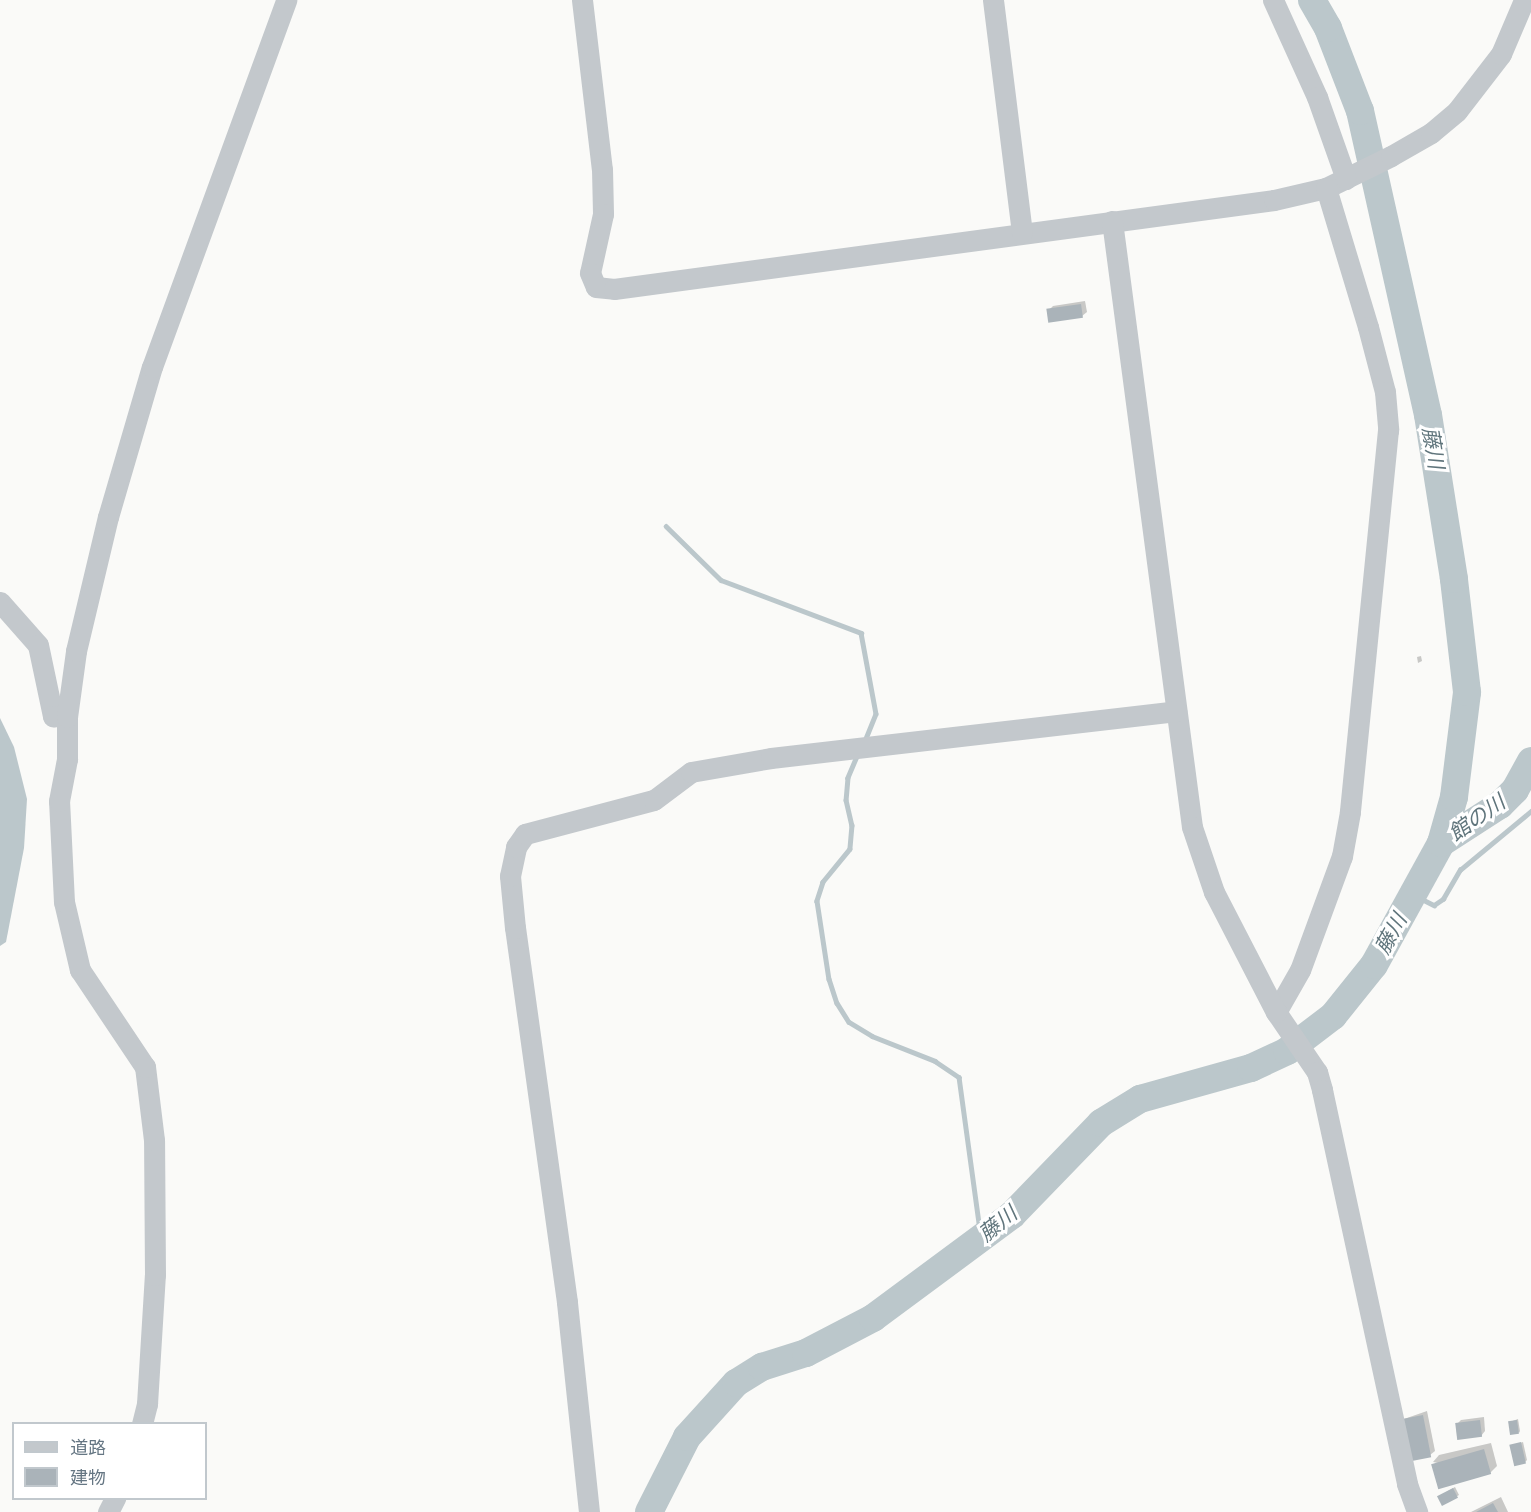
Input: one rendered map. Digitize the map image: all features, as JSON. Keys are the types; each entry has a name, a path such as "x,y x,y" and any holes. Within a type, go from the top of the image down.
{"street":[{"path":"142,1422 147,1404 154,1275 152,1129 145,1067 80,970 64,902 59,801 67,759 67,717 76,651 105,528 152,367 286,0"},
{"path":"582,0 603,169 603,214 590,267 596,287 614,289 1022,232 1274,200 1326,188 1351,178 1431,133 1457,111 1501,54 1524,0"},
{"path":"993,0 1022,232"},
{"path":"1273,0 1351,178"},
{"path":"1281,1020 1342,856 1350,812 1388,430 1384,392 1368,327 1326,188"},
{"path":"1112,221 1195,841 1214,892 1281,1020 1310,1064 1323,1090 1407,1484 1417,1512"},
{"path":"0,602 38,645 53,717 67,717"},
{"path":"589,1512 567,1302 515,928 510,876 516,847 525,834 654,800 691,772 771,758 1176,711"}],"shaded area":[{"path":"0,718 14,747 27,799 24,848 6,942 0,946"}],"building":[{"path":"1081,304 1083,318 1048,323 1046,309"},
{"path":"1423,1415 1431,1457 1411,1461 1402,1419"},
{"path":"1480,1420 1482,1437 1457,1440 1455,1423"},
{"path":"1517,1420 1519,1434 1510,1435 1508,1421"},
{"path":"1521,1442 1526,1463 1514,1466 1509,1445"},
{"path":"1484,1449 1491,1474 1438,1489 1431,1464"},
{"path":"1453,1488 1458,1498 1442,1506 1437,1496"},
{"path":"1493,1503 1498,1512 1476,1512"}],"waterway":[{"name":"藤川","path":"649,1512 687,1437 736,1383 762,1367 806,1353 873,1318 1012,1215 1101,1123 1140,1099 1251,1068 1287,1051 1333,1016 1374,965 1441,843 1454,797 1467,692 1454,579 1428,415 1360,111 1328,28 1312,0"},
{"path":"666,526 721,580 861,633 876,714 865,741"},
{"path":"858,754 848,778 846,800 852,825 850,849 823,882 817,901 829,979 837,1003 849,1022 872,1036 935,1061 959,1077 981,1238"},
{"name":"館の川","path":"1441,843 1500,805 1515,790 1531,761"},
{"path":"1412,894 1434,905 1443,899 1460,870 1531,811"}]}
